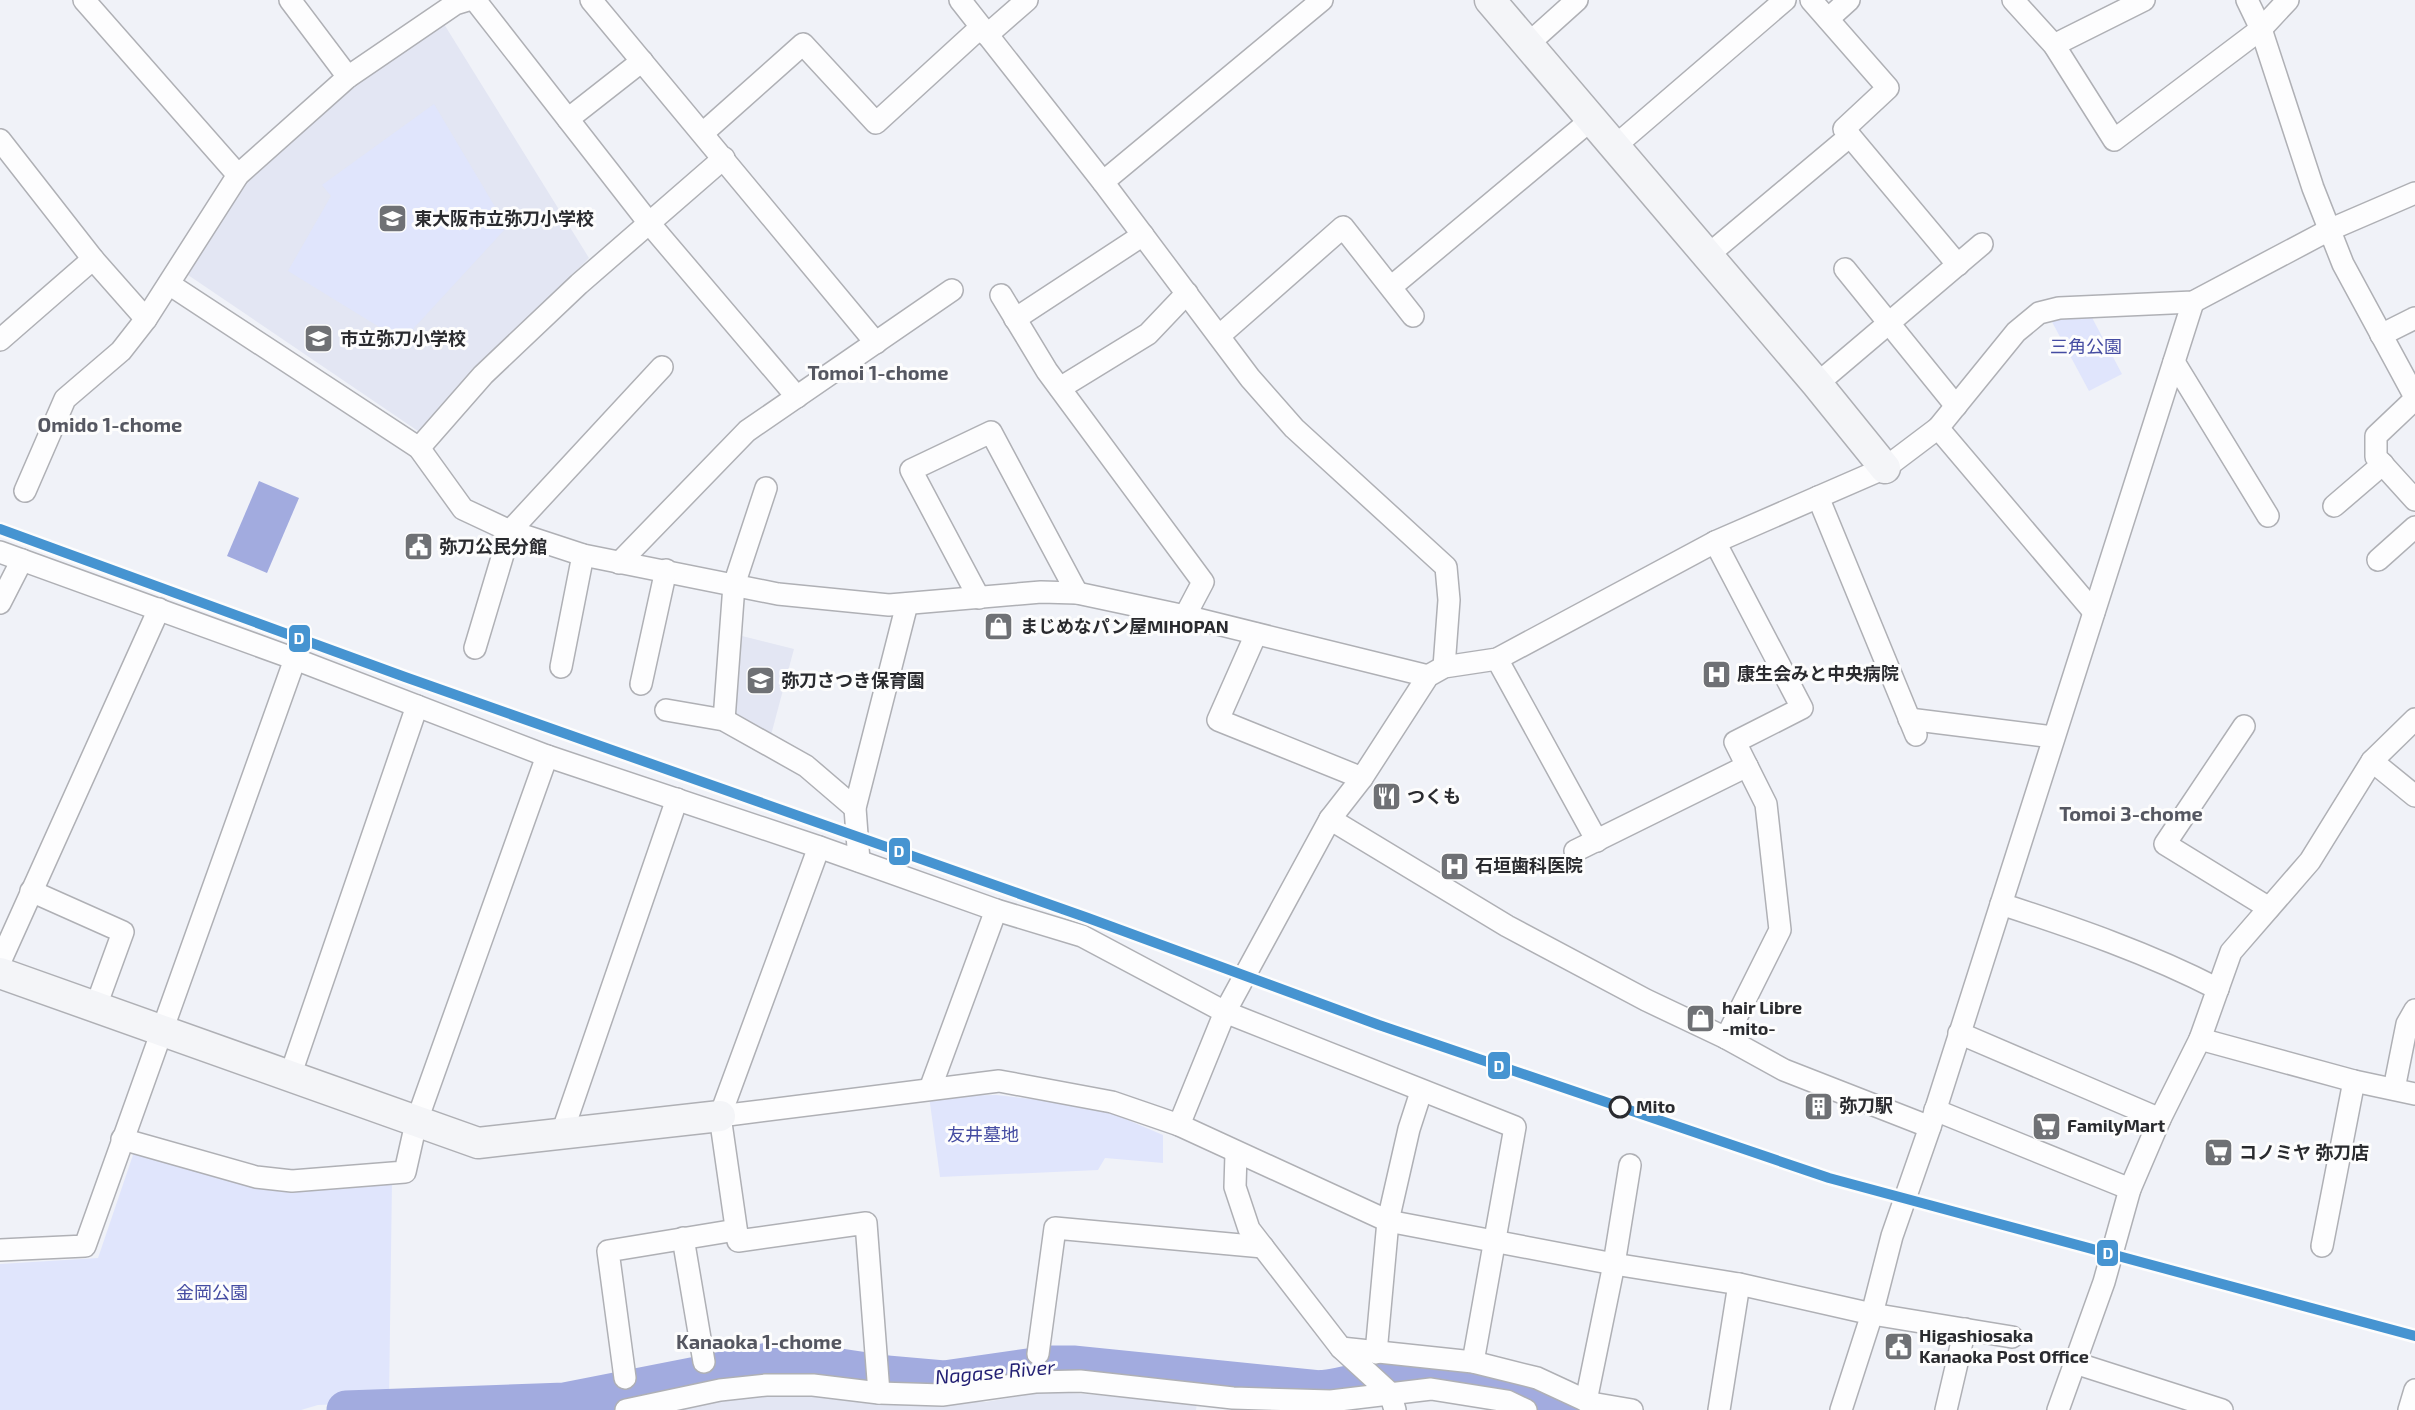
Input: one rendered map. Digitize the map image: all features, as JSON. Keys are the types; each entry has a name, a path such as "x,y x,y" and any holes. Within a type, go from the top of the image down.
{"street":[{"path":"84,0 238,175"},
{"path":"290,0 348,77"},
{"path":"591,0 876,343"},
{"path":"960,0 1104,182 1250,378 1294,428 1446,567 1449,600 1436,671 1362,778 1330,819 1225,1012 1179,1125"},
{"path":"703,133 803,44 876,123 984,31 1027,0"},
{"path":"1104,182 1322,0"},
{"path":"1490,0 1817,384 1885,468"},
{"path":"1527,45 1577,0"},
{"path":"1614,147 1785,0"},
{"path":"1811,0 1888,88 1844,129 1958,265"},
{"path":"1828,19 1849,0"},
{"path":"2054,45 2144,0"},
{"path":"2247,0 2261,29 2329,230 2343,264 2415,398 2376,436 2376,457 2415,500"},
{"path":"2020,3 2054,45 2114,140 2261,29 2288,0"},
{"path":"25,491 65,399 121,351 146,319 238,175 348,77 463,1 568,119 649,223 797,397"},
{"path":"568,119 642,61"},
{"path":"1390,287 1592,119"},
{"path":"1708,255 1850,136"},
{"path":"0,140 93,259 146,319"},
{"path":"419,448 483,375 579,284 724,158"},
{"path":"169,284 419,448 463,509 510,531 583,555 778,594 889,605 1041,592 1077,593 1256,634 1436,671 1497,659 1715,542 1885,468 1938,428 2016,332 2038,313 2059,308 2193,302 2329,230 2415,193"},
{"path":"1219,336 1343,227 1413,316"},
{"path":"1016,319 1143,235"},
{"path":"1817,384 1982,244"},
{"path":"0,339 93,259"},
{"path":"1845,269 1956,406"},
{"path":"619,562 747,431 952,290"},
{"path":"1060,388 1148,334 1187,293"},
{"path":"1001,295 1060,388 1203,582 1185,616"},
{"path":"1841,1410 1872,1314 1892,1236 2001,904 2193,302"},
{"path":"2381,335 2415,318"},
{"path":"2174,362 2268,516"},
{"path":"475,648 510,531 662,367"},
{"path":"1938,428 2094,612"},
{"path":"979,598 911,470 991,432 1077,593"},
{"path":"2334,506 2383,464"},
{"path":"724,720 734,585 766,488"},
{"path":"1818,497 1912,727 2053,737"},
{"path":"2378,560 2415,527"},
{"path":"1715,542 1802,708 1735,742 1766,804 1780,930 1726,1038"},
{"path":"0,552 295,658 548,756 819,847 996,910 1082,936 1225,1012 1421,1092 1515,1126 1473,1362"},
{"path":"561,667 583,555"},
{"path":"0,603 22,560"},
{"path":"641,684 666,570"},
{"path":"859,861 855,808 907,604"},
{"path":"0,962 159,609"},
{"path":"1256,634 1218,720 1362,778"},
{"path":"0,1250 85,1246 295,658"},
{"path":"1497,659 1597,841"},
{"path":"290,1076 417,706"},
{"path":"666,710 724,720 806,766 855,808"},
{"path":"2058,1410 2104,1282 2130,1190 2160,1119 2200,1039 2231,952 2310,861 2372,761 2415,719"},
{"path":"2244,726 2165,844 2269,908"},
{"path":"122,1139 256,1177 292,1181 405,1172 416,1123 548,756"},
{"path":"2372,761 2415,796"},
{"path":"1575,851 1747,766"},
{"path":"562,1133 677,799"},
{"path":"1330,819 1507,926 1784,1070 1932,1118 2130,1190"},
{"path":"819,847 720,1116 738,1241 866,1223 878,1380"},
{"path":"31,891 123,932 96,1006"},
{"path":"2001,904 2103,938 2173,965 2218,989"},
{"path":"930,1089 996,910"},
{"path":"0,973 164,1029 416,1123 478,1143 999,1081 1112,1102 1179,1125 1388,1221 1614,1264 1739,1284 1872,1314 2012,1337"},
{"path":"2394,1089 2407,1024 2415,1010"},
{"path":"1959,1033 2160,1119"},
{"path":"2200,1039 2354,1081 2415,1094"},
{"path":"2322,1246 2354,1081"},
{"path":"1376,1353 1388,1221 1409,1129 1421,1092"},
{"path":"1236,1153 1235,1187 1249,1229 1341,1348 1392,1402"},
{"path":"1586,1401 1614,1264 1630,1165"},
{"path":"1038,1354 1055,1227 1263,1247"},
{"path":"625,1378 608,1251 736,1230"},
{"path":"683,1238 704,1362"},
{"path":"1719,1410 1739,1284"},
{"path":"1946,1410 1965,1329"},
{"path":"1341,1348 1473,1362 1537,1378 1586,1401 1632,1410"},
{"path":"2074,1363 2222,1410"},
{"path":"626,1410 720,1390 766,1385 813,1385 878,1380 942,1395 1035,1382 1080,1381 1233,1398 1267,1404 1331,1401 1392,1402 1431,1389 1526,1410"},
{"path":"2409,1410 2415,1390"}],"shaded area":[{"name":"東大阪市立弥刀小学校","path":"444,24 589,258 418,431 188,275 245,180 352,85"},
{"name":"弥刀さつき保育園","path":"738,635 794,649 771,735 730,712"},
{"path":"1046,1391 1197,1403 1196,1410 660,1410 736,1395 814,1392 986,1402"}],"green space":[{"path":"434,104 507,227 402,341 288,271 331,196 322,185"},
{"name":"三角公園","path":"2089,312 2122,374 2089,391 2051,320"},
{"name":"友井墓地","path":"997,1095 1066,1103 1109,1112 1163,1135 1163,1163 1105,1158 1098,1170 940,1177 929,1096"},
{"name":"金岡公園","path":"135,1149 190,1164 392,1181 389,1402 318,1405 301,1410 0,1410 0,1264 98,1258"}],"water":[{"path":"259,481 299,498 267,573 227,556"}],"waterway":[{"name":"Nagase River","path":"346,1410 565,1402 768,1362 813,1364 887,1375 944,1380 1049,1365 1073,1365 1320,1390 1399,1374 1432,1371 1472,1376 1566,1410"}],"transit line":[{"name":"D","path":"0,529 405,677 1088,918 1379,1025 1829,1178 2415,1336"}],"place":[{"name":"東大阪市立弥刀小学校","path":"393,219"},
{"name":"市立弥刀小学校","path":"319,339"},
{"name":"弥刀公民分館","path":"418,547"},
{"name":"まじめなパン屋MIHOPAN","path":"999,627"},
{"name":"康生会みと中央病院","path":"1716,674"},
{"name":"弥刀さつき保育園","path":"760,681"},
{"name":"つくも","path":"1386,797"},
{"name":"石垣歯科医院","path":"1454,866"},
{"name":"hair Libre -mito-","path":"1701,1018"},
{"name":"弥刀駅","path":"1818,1106"},
{"name":"Mito","path":"1620,1107"},
{"name":"FamilyMart","path":"2046,1126"},
{"name":"コノミヤ 弥刀店","path":"2218,1153"},
{"name":"Higashiosaka Kanaoka Post Office","path":"1898,1346"}],"district":[{"name":"Tomoi 1-chome","path":"878,373"},
{"name":"Omido 1-chome","path":"110,425"},
{"name":"Tomoi 3-chome","path":"2131,814"},
{"name":"Kanaoka 1-chome","path":"759,1342"}]}
